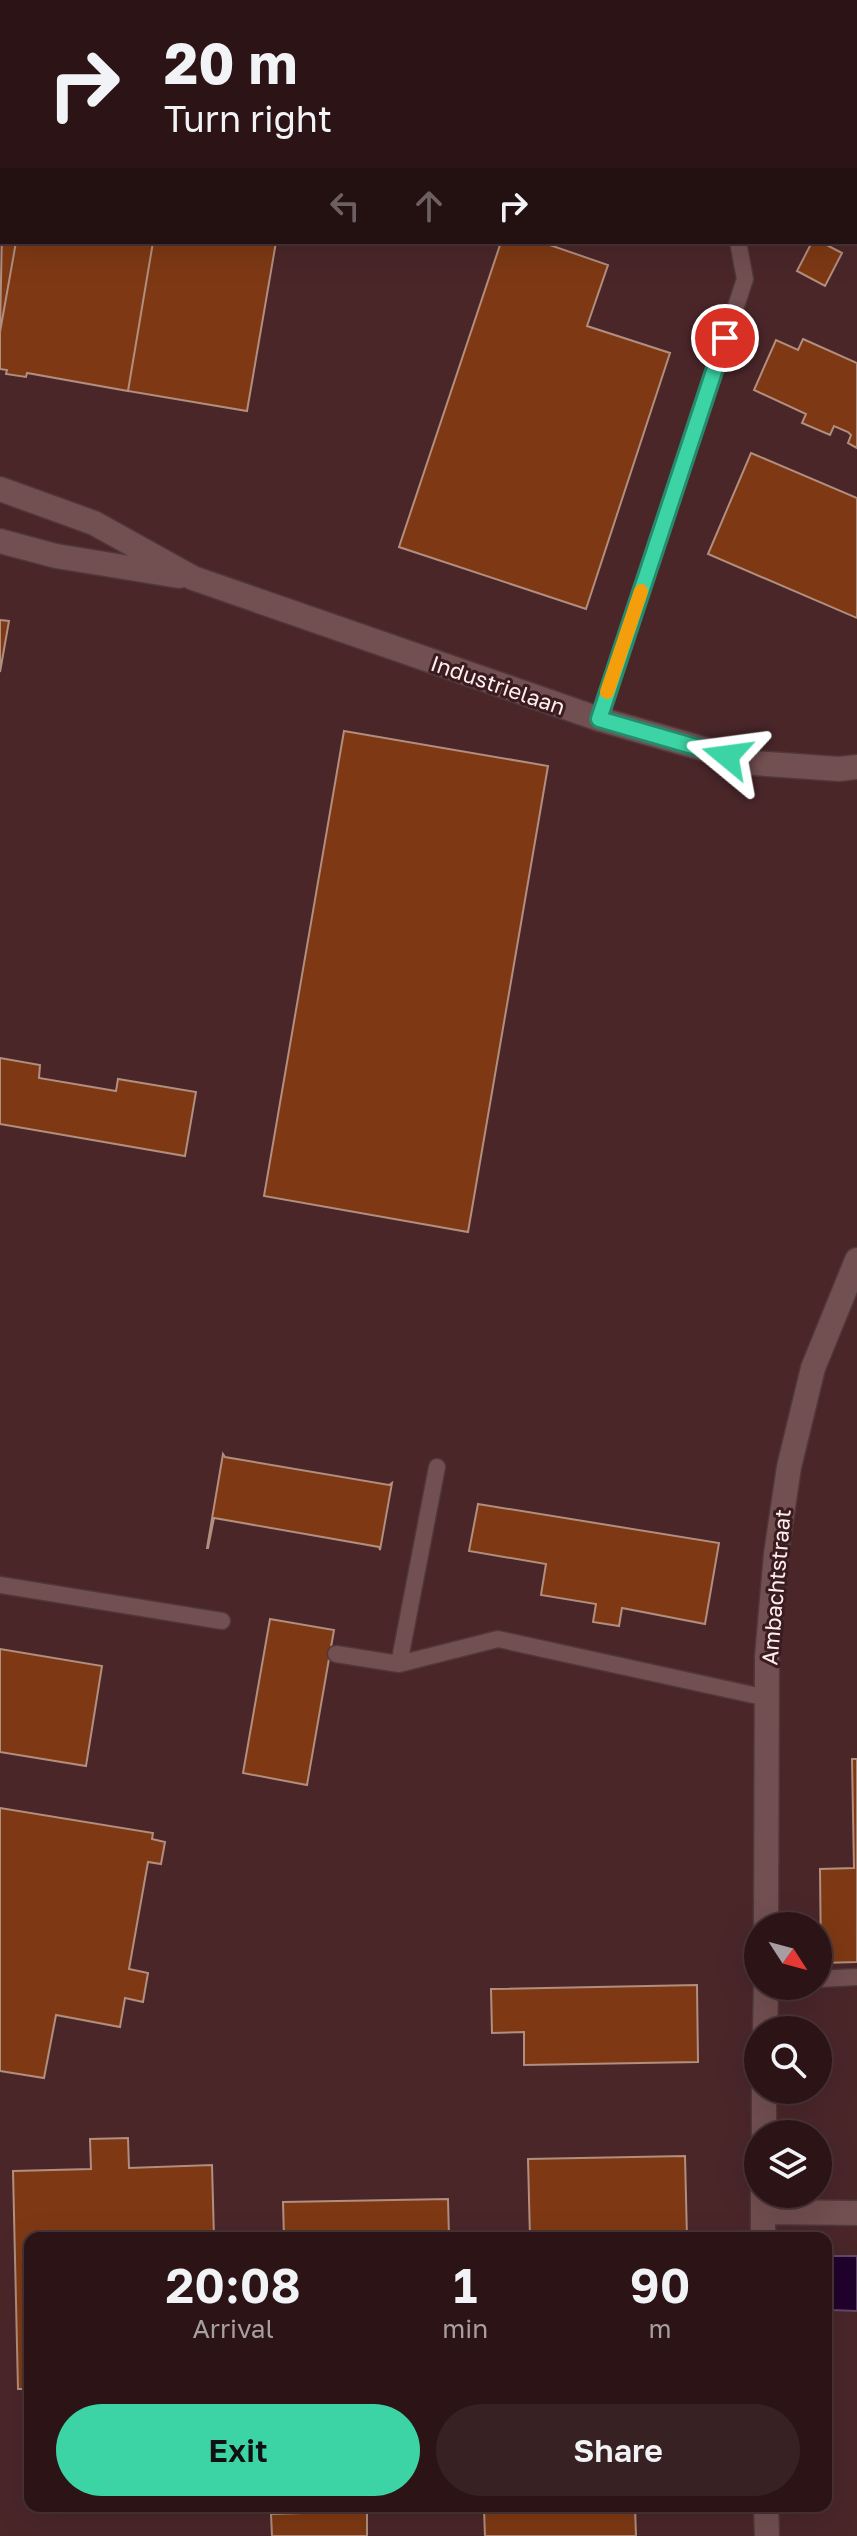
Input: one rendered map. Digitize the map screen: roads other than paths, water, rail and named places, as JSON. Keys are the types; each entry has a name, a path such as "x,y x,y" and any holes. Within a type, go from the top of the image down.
{"street":[{"name":"Industrielaan","path":"0,489 94,523 193,578 599,719 753,763 839,769 857,767"},
{"name":"Industrielaan","path":"0,541 56,556 193,578"},
{"name":"Ambachtstraat","path":"766,1912 767,1657 776,1554 789,1467 813,1368 857,1260"},
{"path":"763,2208 763,2232"},
{"path":"810,2208 857,2213"},
{"path":"766,2512 767,2536"}],"lane":[{"path":"599,719 745,279 738,244"},
{"path":"399,1664 437,1467"},
{"path":"0,1585 222,1621"},
{"path":"336,1654 399,1664 498,1639 767,1698"},
{"path":"832,1978 857,1977"}]}
